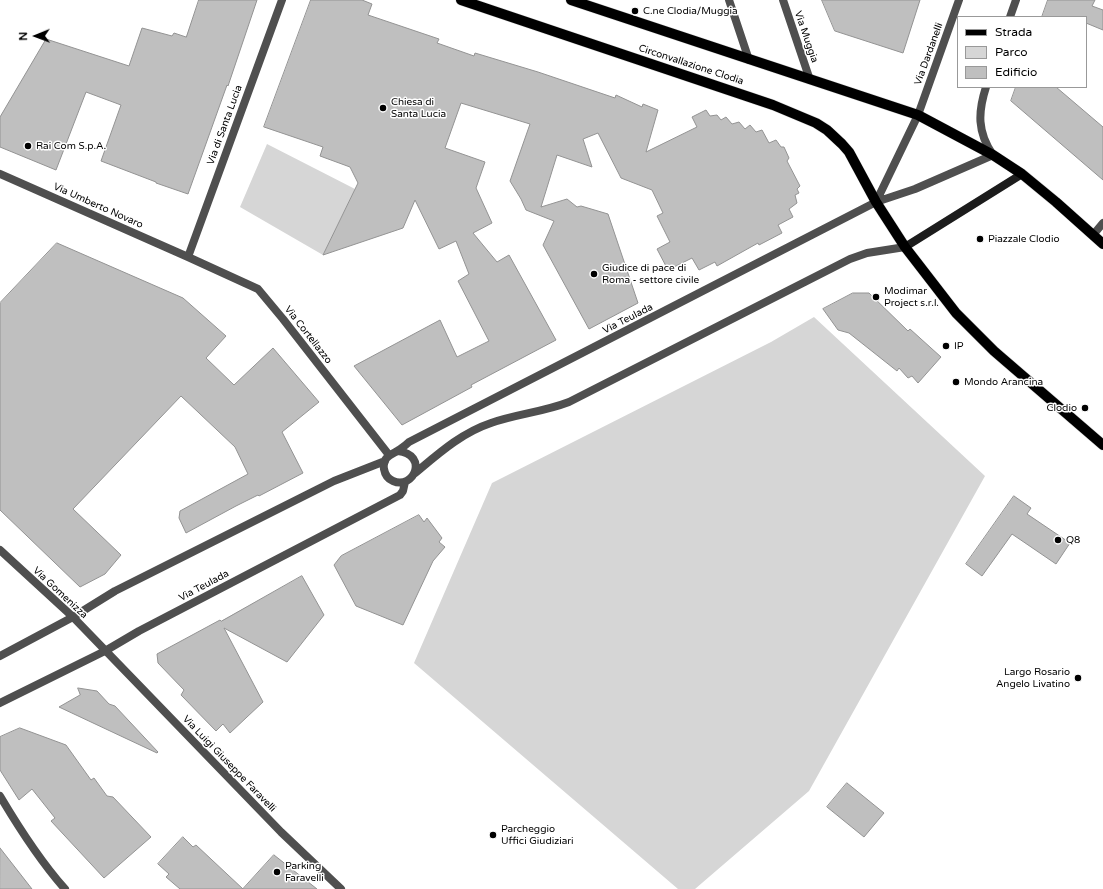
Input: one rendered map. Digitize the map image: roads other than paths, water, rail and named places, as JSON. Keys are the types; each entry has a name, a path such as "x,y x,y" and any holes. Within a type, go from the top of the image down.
{"main road":[{"name":"Circonvallazione Clodia","path":"461,0 773,105 816,123 837,139 849,152 876,202"},
{"path":"571,0 918,115 993,155 1022,174 1103,244"},
{"path":"905,247 1022,174"},
{"path":"876,202 905,247 945,300 968,326 994,351 1103,445"}],"street":[{"name":"Via di Santa Lucia","path":"188,257 282,0"},
{"path":"729,0 749,60"},
{"name":"Via Muggia","path":"783,0 810,80"},
{"name":"Via Dardanelli","path":"918,115 959,0"},
{"path":"1010,16 1016,0"},
{"path":"876,202 915,189 993,155 985,142 980,120 981,102 986,88"},
{"path":"876,202 918,115"},
{"name":"Via Umberto Novaro","path":"0,174 188,257"},
{"name":"Via Teulada","path":"0,656 73,617 115,591 327,484 387,458 409,442 876,202"},
{"path":"1093,235 1103,224"},
{"name":"Via Teulada","path":"0,703 105,651 139,631 400,495 409,479 453,441 470,432 492,423 548,409 569,402 850,259 867,253 905,247"},
{"name":"Via Cortellazzo","path":"188,257 258,289 284,319 387,458"},
{"path":"387,458 384,468 386,475 391,480 397,483 409,479 416,465 413,457 406,452 398,451"},
{"name":"Via Gomenizza","path":"0,550 73,617 105,651"},
{"name":"Via Luigi Giuseppe Faravelli","path":"105,651 281,832 341,889"},
{"path":"0,796 22,832 43,862 65,889"}],"place":[{"name":"C.ne Clodia/Muggia","path":"635,11"},
{"name":"Chiesa di Santa Lucia","path":"383,108"},
{"name":"Rai Com S.p.A.","path":"28,146"},
{"name":"Piazzale Clodio","path":"980,239"},
{"name":"Giudice di pace di Roma - settore civile","path":"594,274"},
{"name":"Modimar Project s.r.l.","path":"876,297"},
{"name":"IP","path":"946,346"},
{"name":"Mondo Arancina","path":"956,382"},
{"name":"Clodio","path":"1085,408"},
{"name":"Q8","path":"1058,540"},
{"name":"Largo Rosario Angelo Livatino","path":"1078,678"},
{"name":"Parcheggio Uffici Giudiziari","path":"493,835"},
{"name":"Parking Faravelli","path":"277,872"}]}
